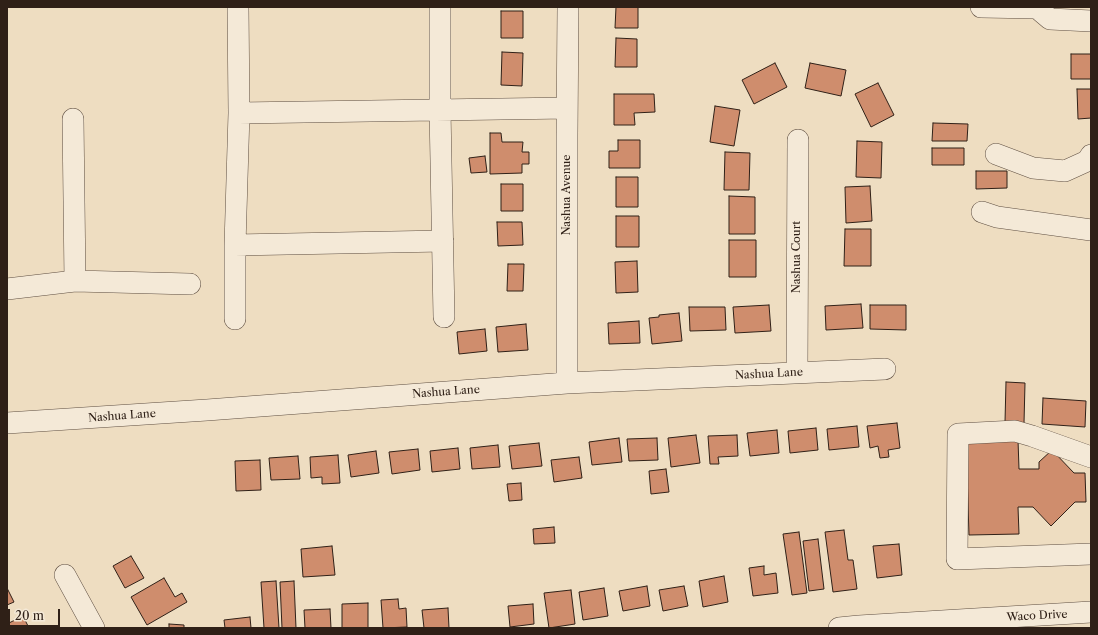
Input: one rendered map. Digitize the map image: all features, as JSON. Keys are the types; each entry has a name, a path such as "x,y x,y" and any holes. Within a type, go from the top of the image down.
{"street":[{"path":"235,318 238,7"},
{"path":"440,7 440,110 444,317"},
{"name":"Nashua Avenue","path":"567,383 568,7"},
{"path":"980,7 1037,8 1050,19 1091,21"},
{"path":"238,113 567,108"},
{"path":"73,119 75,281"},
{"name":"Nashua Court","path":"797,373 798,140"},
{"path":"996,154 1033,168 1065,171 1087,161 1091,155"},
{"path":"982,212 997,217 1091,230"},
{"path":"235,245 442,241"},
{"path":"7,288 75,281 190,284"},
{"name":"Nashua Lane","path":"7,423 207,410 567,383 884,369"},
{"path":"1091,457 1015,431 958,434 956,559 1091,554"},
{"path":"65,575 94,628"},
{"name":"Waco Drive","path":"840,628 1091,612"}],"building":[{"path":"616,7 638,7 638,28 615,28"},
{"path":"501,11 523,11 523,38 501,38"},
{"path":"616,38 637,39 637,67 615,67"},
{"path":"502,52 523,53 522,86 501,85"},
{"path":"1071,54 1091,54 1091,79 1071,79"},
{"path":"775,63 787,87 754,104 742,80"},
{"path":"810,63 846,70 841,96 805,88"},
{"path":"878,83 894,115 871,127 855,94"},
{"path":"1077,89 1091,89 1091,118 1078,119"},
{"path":"614,94 654,94 655,112 634,113 635,125 614,125"},
{"path":"715,106 740,110 734,146 710,142"},
{"path":"933,123 968,124 967,141 932,141"},
{"path":"490,133 501,133 502,142 523,142 522,152 529,152 529,164 522,164 522,173 490,174"},
{"path":"618,140 640,140 640,168 609,168 609,151 618,151"},
{"path":"857,141 882,142 881,178 856,177"},
{"path":"932,148 964,148 964,165 932,165"},
{"path":"725,152 750,153 749,190 724,190"},
{"path":"485,156 487,172 471,173 469,158"},
{"path":"976,171 1007,171 1007,188 976,189"},
{"path":"616,177 638,177 638,207 616,207"},
{"path":"501,184 523,184 523,211 501,211"},
{"path":"870,186 872,221 846,223 845,187"},
{"path":"729,196 755,197 755,234 729,234"},
{"path":"616,216 639,216 639,247 616,247"},
{"path":"497,222 522,222 523,245 498,246"},
{"path":"845,229 871,229 871,266 844,266"},
{"path":"729,240 756,240 756,277 729,277"},
{"path":"637,261 638,292 616,293 615,262"},
{"path":"508,264 524,264 523,291 507,291"},
{"path":"861,304 863,328 826,330 825,306"},
{"path":"769,305 771,331 735,333 733,307"},
{"path":"870,305 906,305 906,330 870,329"},
{"path":"689,307 725,307 726,330 690,331"},
{"path":"679,313 682,341 652,344 649,318 659,317 659,315"},
{"path":"639,321 640,343 609,344 608,323"},
{"path":"526,324 528,350 498,352 496,327"},
{"path":"485,329 487,351 459,354 457,332"},
{"path":"1006,382 1025,383 1024,423 1005,422"},
{"path":"1043,398 1086,401 1085,427 1042,424"},
{"path":"897,423 900,448 888,450 889,457 880,458 878,446 870,448 867,426"},
{"path":"857,426 859,447 829,450 827,429"},
{"path":"816,428 818,450 790,453 788,431"},
{"path":"777,430 779,453 750,456 747,433"},
{"path":"696,435 700,463 671,467 668,438"},
{"path":"737,435 738,456 718,457 719,464 710,464 708,436"},
{"path":"619,438 622,462 592,465 589,442"},
{"path":"657,438 658,460 629,461 627,439"},
{"path":"1018,440 1019,469 1039,469 1039,462 1052,450 1074,473 1085,473 1086,502 1075,502 1051,526 1033,507 1018,507 1019,534 969,535 966,442"},
{"path":"539,443 542,466 512,469 509,446"},
{"path":"498,445 500,467 472,469 470,448"},
{"path":"458,448 460,469 432,472 430,451"},
{"path":"418,449 420,470 392,474 389,452"},
{"path":"376,451 379,473 351,477 348,455"},
{"path":"338,455 340,483 322,484 322,477 311,478 310,457"},
{"path":"298,456 300,479 271,480 269,458"},
{"path":"579,457 582,478 554,482 551,460"},
{"path":"260,460 261,490 236,491 235,461"},
{"path":"666,469 669,492 651,494 649,471"},
{"path":"521,483 522,500 509,501 507,484"},
{"path":"554,527 555,543 534,544 533,529"},
{"path":"844,530 848,560 853,560 857,589 833,592 825,532"},
{"path":"799,532 807,593 792,595 783,534"},
{"path":"818,539 824,589 809,591 803,541"},
{"path":"899,544 902,575 877,578 873,546"},
{"path":"332,546 335,575 303,577 301,549"},
{"path":"131,556 144,578 125,588 113,566"},
{"path":"764,566 764,575 776,573 778,593 753,596 749,568"},
{"path":"724,576 728,602 703,607 699,581"},
{"path":"164,578 175,597 182,593 187,602 147,625 131,597"},
{"path":"276,581 279,628 264,628 261,582"},
{"path":"294,581 296,628 282,628 280,582"},
{"path":"647,586 650,606 623,611 619,591"},
{"path":"684,586 688,606 663,611 659,590"},
{"path":"7,588 14,602 7,605"},
{"path":"604,588 608,616 583,620 579,592"},
{"path":"571,590 575,624 549,628 544,593"},
{"path":"398,599 399,609 406,608 407,627 383,628 381,600"},
{"path":"368,603 368,628 342,628 342,604"},
{"path":"533,604 534,624 510,627 508,606"},
{"path":"448,608 449,628 424,628 422,610"},
{"path":"330,609 331,628 305,628 304,610"},
{"path":"23,616 29,628 7,628 7,624"},
{"path":"250,617 251,628 225,628 224,620"},
{"path":"169,624 184,625 184,628 169,628"}]}
